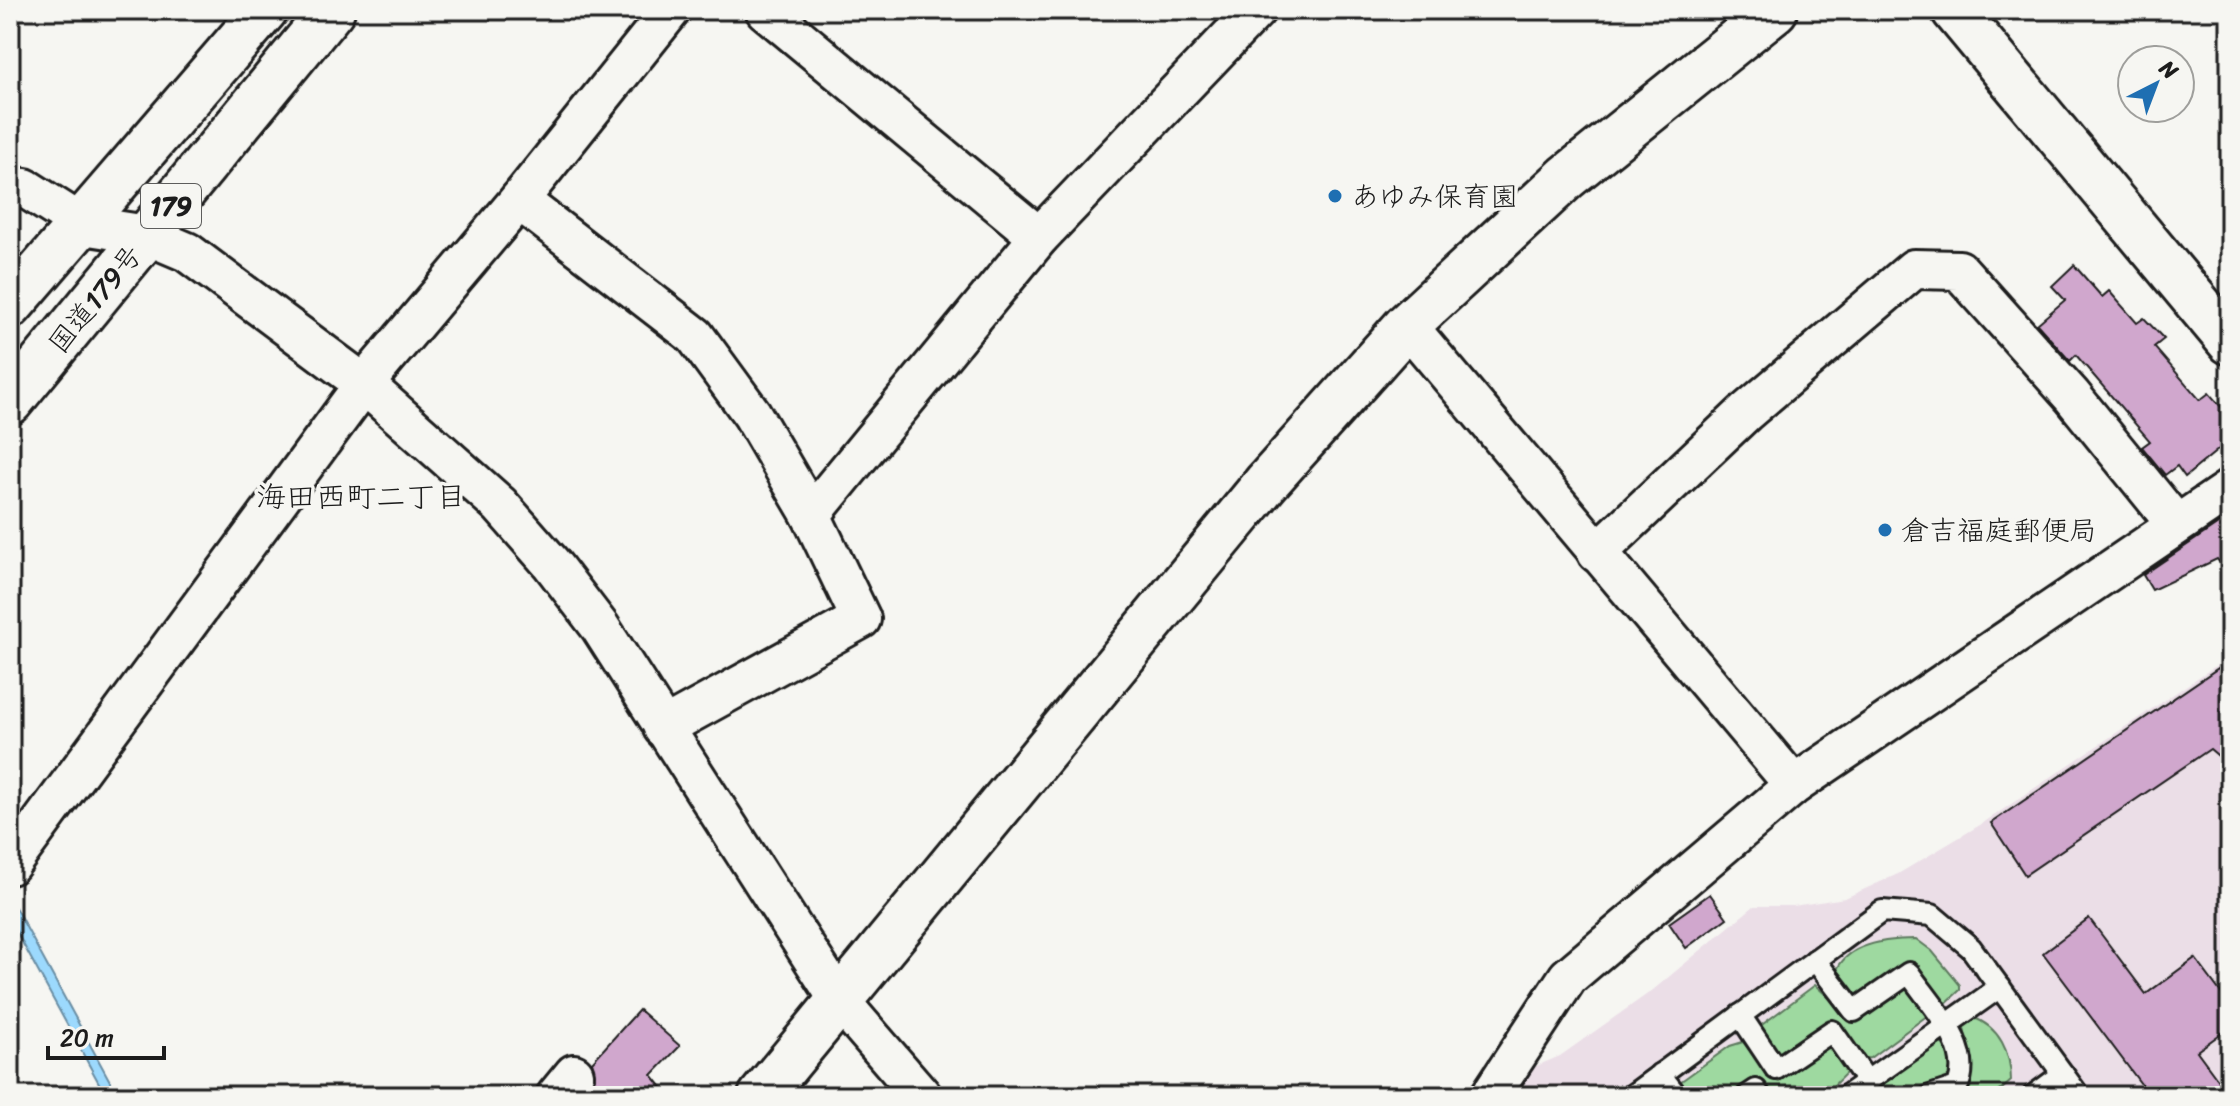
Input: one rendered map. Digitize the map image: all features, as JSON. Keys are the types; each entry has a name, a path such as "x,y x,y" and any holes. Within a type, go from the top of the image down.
{"main road":[{"name":"国道179号","path":"10,306 83,225 265,10"},
{"name":"国道179号","path":"10,402 332,10"},
{"path":"761,1096 1266,483 1407,325 1567,177 1775,10"},
{"path":"1954,10 2230,342"}],"street":[{"path":"10,865 364,384 519,200 671,10"},
{"path":"765,10 1039,237"},
{"path":"811,515 1039,237 1256,10"},
{"path":"10,187 25,188 83,225 147,235 187,252 364,384 500,505 541,551 600,627 839,1000 922,1096"},
{"path":"519,200 695,336 752,414 811,515 861,619 663,728"},
{"path":"1597,553 1746,412 1914,269 1959,270 2072,396 2175,523"},
{"path":"1407,325 1794,785"},
{"path":"1490,1096 1568,977 1794,785 2175,523 2230,489"}],"lane":[{"path":"1631,1096 1882,911 1932,915 1971,948 2079,1096"},
{"path":"1815,960 1854,1011 1909,973 1962,1056 1964,1073 1957,1087 1930,1096"},
{"path":"1846,1096 2000,987"},
{"path":"1740,1015 1776,1069 1832,1031 1867,1081"},
{"path":"1660,1074 1677,1096"},
{"path":"2033,1096 2063,1074"},
{"path":"1747,1096 1756,1090 1760,1096"}],"shaded area":[{"path":"2230,656 2230,1096 1516,1096 1534,1067 1560,1056 1653,990 1754,906 1793,906 1845,898 1898,874 1980,825"}],"green space":[{"path":"1916,939 1932,951 1960,985 1960,990 1945,1004 1911,962 1860,997 1855,997 1836,972 1841,962 1859,949 1882,942"},
{"path":"1815,985 1853,1020 1903,987 1910,987 1928,1015 1870,1058 1862,1059 1832,1023 1777,1058 1759,1027"},
{"path":"1972,1017 1997,1034 2009,1061 2011,1081 1994,1096 1961,1096 1973,1073 1963,1023"},
{"path":"1743,1042 1773,1080 1779,1082 1825,1044 1833,1045 1851,1068 1823,1096 1771,1096 1756,1078 1733,1096 1686,1096 1680,1082 1730,1046"},
{"path":"1940,1042 1950,1051 1954,1077 1922,1091 1865,1096"}],"water":[{"path":"10,899 118,1096 106,1096 10,920"}],"building":[{"path":"2074,265 2102,297 2109,291 2137,323 2144,318 2164,339 2154,347 2200,400 2209,393 2230,417 2230,440 2185,477 2177,466 2165,475 2142,447 2150,441 2076,355 2070,361 2037,324 2065,300 2052,286"},
{"path":"2230,516 2230,577 2217,559 2152,590 2143,575"},
{"path":"2230,660 2230,766 2210,749 2025,875 1991,823"},
{"path":"1710,894 1727,918 1686,948 1669,923"},
{"path":"2089,918 2146,994 2195,958 2230,1005 2230,1027 2197,1051 2230,1096 2150,1096 2043,953"},
{"path":"639,1010 680,1046 652,1075 669,1096 584,1096 595,1078 592,1062"}],"place":[{"name":"あゆみ保育園","path":"1335,196"},
{"name":"倉吉福庭郵便局","path":"1885,530"}],"district":[{"name":"海田西町二丁目","path":"361,497"}]}
